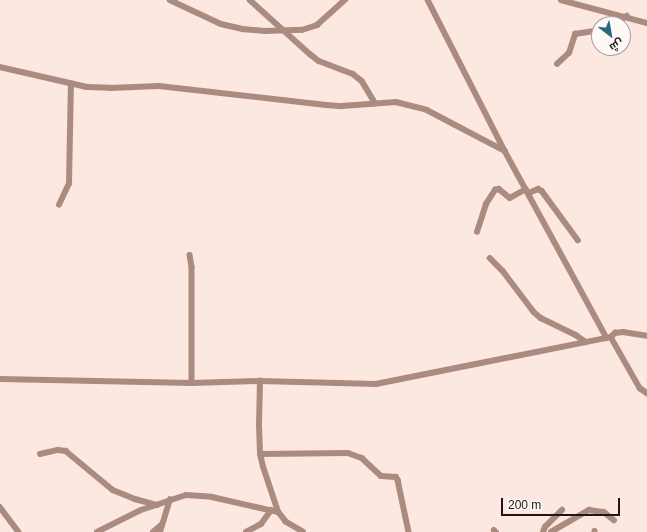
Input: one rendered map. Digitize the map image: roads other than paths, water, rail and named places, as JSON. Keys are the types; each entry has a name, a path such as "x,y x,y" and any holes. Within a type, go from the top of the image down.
{"street":[{"path":"170,0 221,24 243,29 283,31 302,30 317,25 344,0"},
{"path":"250,0 283,31 319,61 348,72 362,81 374,103"},
{"path":"428,0 505,151 609,338 640,388 647,393"},
{"path":"561,0 627,16"},
{"path":"631,17 647,23"},
{"path":"557,64 569,53 574,34 591,31"},
{"path":"0,67 70,84 99,88 159,86 342,106 396,102 427,110 505,151"},
{"path":"59,205 69,184 70,84"},
{"path":"477,232 490,196 495,190 499,190 510,198 538,189 542,191 578,240"},
{"path":"190,255 192,267 192,383"},
{"path":"490,258 503,271 534,312 544,320 576,335 586,342"},
{"path":"0,379 192,383 260,381 376,384 609,338 615,333 623,332 647,336"},
{"path":"260,381 260,454 267,482 278,512 286,522 303,532"},
{"path":"40,454 58,450 66,451 113,490 135,499 157,505"},
{"path":"260,454 348,453 362,458 381,476 396,477 398,480 409,532"},
{"path":"97,532 129,516 170,499 186,495 196,495 278,512"},
{"path":"160,532 170,499"},
{"path":"0,507 19,532"},
{"path":"246,532 261,524 271,510"},
{"path":"543,532 545,527 562,510"},
{"path":"551,532 589,510 604,512 614,520"},
{"path":"154,532 161,525"}]}
